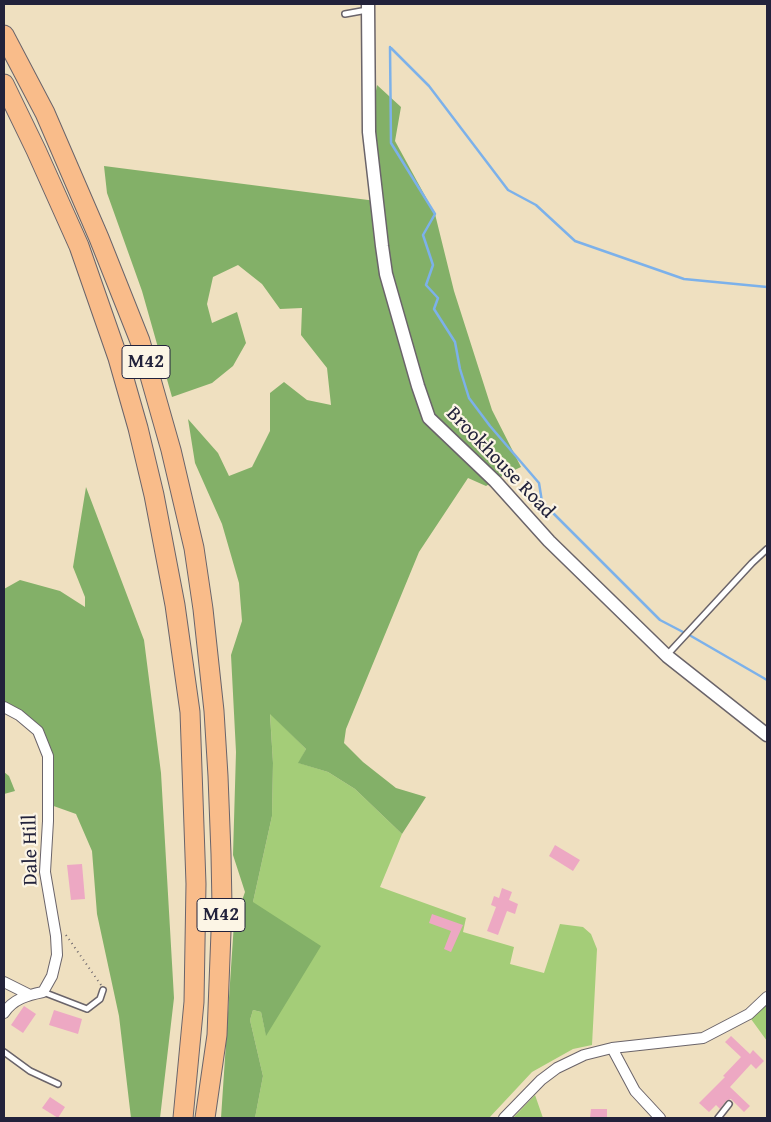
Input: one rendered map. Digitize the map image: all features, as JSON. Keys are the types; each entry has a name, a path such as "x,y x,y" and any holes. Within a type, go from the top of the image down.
{"highway":[{"name":"M42","path":"4,35 46,113 140,341 171,450 194,548 203,609 214,711 221,854 222,906 217,1035 206,1118"},
{"name":"M42","path":"4,84 79,246 118,358 138,428 154,495 175,605 190,712 196,884 194,1002 183,1118"}],"street":[{"name":"Brookhouse Road","path":"368,7 369,132 383,255 418,386 429,418 495,481 549,541 667,656 767,735"},
{"name":"Dale Hill","path":"4,707 19,715 38,731 48,756 48,821 45,872 56,933 57,955 52,976 43,992"},
{"path":"4,982 30,995"},
{"path":"4,1013 8,1006 30,995 43,992"},
{"path":"504,1118 528,1091 557,1068 584,1055 612,1048 703,1038 750,1014 767,997"},
{"path":"612,1048 635,1090 660,1118"}],"lane":[{"path":"345,14 368,7"},
{"path":"667,656 767,548"},
{"path":"43,992 87,1009 100,999 103,990"},
{"path":"4,1052 30,1071 58,1084"},
{"path":"718,1118 729,1104"}],"path":[{"path":"56,933 64,932 103,990"}],"green space":[{"path":"377,85 401,107 395,141 435,214 454,291 492,410 521,467 486,486 468,478 419,552 346,729 344,743 363,762 396,788 426,797 402,834 355,789 328,772 298,763 306,749 270,714 273,763 272,816 253,902 321,946 266,1036 261,1012 253,1010 250,1020 263,1076 255,1118 221,1118 234,923 245,892 233,855 236,752 231,655 242,621 239,583 222,524 195,463 188,419 218,453 229,476 252,467 270,431 270,393 284,382 307,400 331,405 327,368 301,335 302,308 280,309 262,284 238,265 213,277 207,304 212,323 237,312 246,343 233,366 212,383 172,397 142,291 107,193 104,166 376,201 369,132"},
{"path":"86,487 144,640 161,773 174,998 160,1118 131,1118 119,1016 97,914 92,851 76,814 48,804 48,756 38,731 4,707 4,589 20,580 60,591 85,607 85,597 73,567"},
{"path":"270,713 306,749 299,763 328,772 355,789 402,834 380,887 466,918 463,932 514,947 510,964 544,973 560,924 583,927 591,934 597,949 592,1045 573,1049 532,1072 489,1118 255,1118 263,1076 250,1020 253,1010 261,1012 266,1035 253,902 272,816 273,763"},
{"path":"4,772 9,776 15,791 4,794"},
{"path":"767,1004 767,1041 751,1019"},
{"path":"535,1095 543,1118 513,1118"}],"building":[{"path":"555,845 580,860 573,871 549,856"},
{"path":"82,864 85,899 71,900 67,865"},
{"path":"502,888 512,892 509,900 518,904 515,914 507,911 498,935 487,931 496,907 491,905 494,896 499,898"},
{"path":"432,914 463,925 451,952 444,949 451,931 429,923"},
{"path":"24,1006 36,1014 23,1033 11,1025"},
{"path":"54,1010 82,1019 78,1034 49,1025"},
{"path":"731,1036 750,1054 753,1050 764,1061 756,1069 751,1064 730,1087 750,1106 744,1112 731,1099 726,1101 720,1109 716,1105 709,1112 699,1103 725,1077 723,1076 741,1057 725,1042"},
{"path":"50,1097 65,1107 58,1118 42,1108"},
{"path":"591,1109 607,1109 607,1118 590,1118"}],"waterway":[{"path":"390,47 391,143 435,214 423,235 433,265 426,285 438,298 434,309 455,342 460,369 469,398 490,426 539,483 542,502 660,620 683,632"},
{"path":"391,48 429,86 508,190 536,205 575,241 684,279 767,287"},
{"path":"691,636 767,680"}]}
